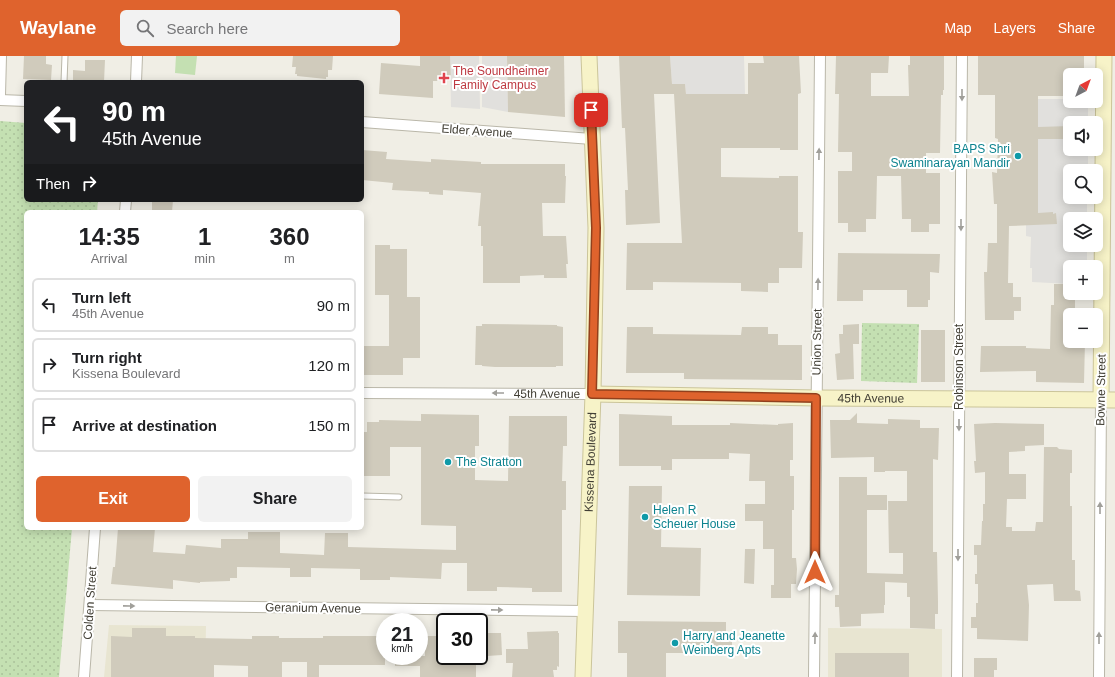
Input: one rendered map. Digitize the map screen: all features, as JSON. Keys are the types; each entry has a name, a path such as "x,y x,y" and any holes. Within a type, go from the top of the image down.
{"street":[{"path":"0,95 1,56"},
{"path":"136,80 137,56"},
{"name":"Kissena Boulevard","path":"583,677 596,228 589,56"},
{"name":"Union Street","path":"814,677 820,56"},
{"name":"Robinson Street","path":"957,677 962,56"},
{"name":"Bowne Street","path":"1099,677 1108,400 1104,56"},
{"path":"0,100 24,100"},
{"name":"Elder Avenue","path":"364,122 592,140"},
{"name":"45th Avenue","path":"364,393 1108,400"},
{"name":"Colden Street","path":"84,677 95,530"},
{"name":"Geranium Avenue","path":"90,605 584,611"}],"lane":[{"path":"64,80 65,56"},
{"path":"364,496 399,497"}],"shaded area":[{"path":"450,56 479,56 480,109 451,107"},
{"path":"482,56 507,56 508,112 482,107"},
{"path":"670,56 744,56 745,94 686,94 685,84 672,84"},
{"path":"1038,99 1063,99 1063,108 1088,108 1088,116 1063,116 1063,156 1088,156 1088,164 1063,164 1063,204 1087,204 1087,212 1063,212 1063,252 1087,252 1087,260 1063,260 1063,284 1032,282 1032,268 1030,268 1031,237 1026,236 1026,204 1038,203"},
{"path":"109,625 206,626 205,677 104,677"},
{"path":"828,628 942,629 942,677 828,677"}],"green space":[{"path":"176,56 197,56 195,75 175,73"},
{"path":"0,121 24,123 24,202 98,202 97,210 24,210 24,530 72,530 59,677 0,677"},
{"path":"862,323 919,324 917,383 861,381"}],"building":[{"path":"24,56 46,56 46,64 52,65 51,80 23,79"},
{"path":"293,56 333,56 332,70 328,70 328,77 326,77 326,79 297,76 297,74 295,74 296,67 292,67"},
{"path":"420,56 450,56 451,81 433,81 433,98 379,94 381,63 420,66"},
{"path":"507,56 564,56 565,117 508,112"},
{"path":"619,56 670,56 672,84 685,84 686,94 748,94 748,63 764,63 763,56 799,56 801,93 798,94 798,150 780,150 780,148 721,148 721,177 779,178 779,176 798,176 798,232 803,232 802,268 779,268 779,283 768,283 768,292 741,291 741,283 653,282 653,290 626,290 627,243 682,243 674,94 654,94 660,223 626,225 625,190 628,190 625,128 622,128"},
{"path":"836,56 889,56 888,73 871,73 871,96 909,96 908,65 910,65 910,56 944,56 944,90 943,95 941,95 940,153 926,153 926,173 940,173 940,224 929,224 929,232 911,232 911,219 902,219 901,176 877,176 876,219 866,219 866,232 848,232 848,223 838,223 838,171 852,171 852,152 838,152 839,94 835,94"},
{"path":"978,56 1084,56 1084,68 1063,68 1063,96 1038,96 1038,127 1063,126 1063,139 1038,139 1038,213 1056,213 1057,224 1009,226 1008,283 1013,283 1013,297 1021,297 1021,311 1014,311 1014,320 985,320 984,272 987,272 988,243 997,243 997,204 994,204 992,172 997,173 998,139 995,138 995,95 978,95"},
{"path":"85,60 105,60 104,80 73,80 73,70 85,71"},
{"path":"364,150 387,152 386,159 431,162 431,159 481,162 481,164 565,164 565,203 542,203 543,236 566,236 568,264 566,264 567,278 544,278 544,275 520,276 520,283 483,283 483,246 481,246 481,226 478,226 481,193 443,190 443,195 429,194 429,192 392,190 393,183 364,180"},
{"path":"152,202 173,202 172,210 152,210"},
{"path":"375,245 390,245 390,249 407,249 407,297 420,297 420,358 403,358 403,375 364,375 364,346 389,346 389,295 375,295"},
{"path":"838,253 940,254 939,273 930,272 930,300 928,300 928,307 907,307 907,290 863,290 863,301 837,301"},
{"path":"1054,284 1063,284 1063,300 1075,300 1075,308 1063,308 1063,348 1085,348 1084,383 1036,382 1036,371 980,372 981,346 1026,346 1026,348 1050,349 1051,305 1054,305"},
{"path":"482,324 557,325 563,327 563,366 495,367 475,365 476,326 482,326"},
{"path":"859,324 859,344 853,344 854,379 837,380 835,354 840,353 839,334 843,334 843,325"},
{"path":"627,327 653,327 653,334 741,335 742,327 768,327 768,334 778,334 778,345 802,345 802,380 684,379 684,373 626,373"},
{"path":"921,330 945,330 945,382 921,382"},
{"path":"857,413 857,423 888,424 888,419 920,420 920,428 939,428 938,460 933,459 933,552 937,552 938,602 938,614 935,614 935,629 910,628 910,597 907,597 907,583 885,582 884,613 861,614 861,626 840,627 839,607 835,607 835,595 839,595 839,477 867,477 867,495 887,495 887,510 867,510 867,573 903,574 903,553 889,553 888,501 907,501 907,471 874,472 874,457 831,458 830,420 850,420"},
{"path":"421,414 479,415 479,446 475,446 475,480 508,481 509,416 567,416 567,446 563,446 562,481 566,481 566,510 562,510 562,592 532,592 532,588 497,587 497,591 467,591 467,563 442,563 441,579 390,577 390,580 360,580 360,569 311,568 311,577 290,577 290,568 237,567 237,578 230,578 230,581 200,583 173,580 173,589 111,584 113,567 115,567 118,530 155,530 153,552 185,554 186,545 221,548 221,539 248,539 248,532 280,532 280,553 324,555 325,533 348,533 348,547 456,550 456,526 421,525 421,447 390,447 390,476 364,476 364,432 367,432 367,422 379,422 379,420 421,421"},
{"path":"619,414 672,416 672,425 730,425 730,423 778,425 793,423 793,460 790,460 790,476 794,476 792,558 796,558 797,569 796,584 791,584 791,598 771,598 771,585 774,585 774,549 763,549 763,521 745,521 745,504 765,504 765,481 749,481 750,454 729,453 729,459 672,459 672,470 661,470 661,466 619,466"},
{"path":"974,424 1044,424 1044,445 1025,446 1025,451 1009,452 1009,474 1026,474 1026,499 1007,499 1006,527 1012,527 1012,531 1035,531 1036,522 1043,522 1044,447 1057,447 1059,449 1072,450 1070,506 1072,506 1072,560 1075,560 1075,590 1080,591 1081,601 1054,601 1053,584 1027,585 1029,605 1028,641 977,639 977,628 971,628 971,617 976,617 976,603 978,603 978,584 975,584 975,574 977,574 977,555 974,555 974,545 981,545 983,504 985,504 985,472 975,473 974,461 976,461"},
{"path":"629,486 662,486 661,547 701,548 700,596 627,595"},
{"path":"745,549 755,549 754,584 744,583"},
{"name":"Harry and Jeanette Weinberg Apts","path":"618,621 726,622 726,634 732,634 732,653 666,653 666,677 627,677 627,653 618,653"},
{"path":"132,628 166,628 166,636 195,636 195,638 252,639 252,636 279,636 279,638 323,638 323,636 376,636 376,665 319,665 319,677 307,677 307,662 282,662 282,677 248,677 248,666 214,665 214,677 111,677 111,636 132,637"},
{"path":"558,631 559,667 557,666 557,670 553,670 554,677 512,677 513,663 506,663 506,649 528,649 527,632"},
{"path":"488,633 501,633 502,655 488,656"},
{"path":"428,636 436,636 436,665 476,665 476,677 420,677 420,666 395,666 428,665"},
{"path":"835,653 909,653 909,677 835,677"},
{"path":"974,658 997,658 997,670 994,670 994,677 974,677"}],"place":[{"name":"The Soundheimer Family Campus","path":"444,78"},
{"name":"BAPS Shri Swaminarayan Mandir","path":"1018,156"},
{"name":"The Stratton","path":"448,462"},
{"name":"Helen R Scheuer House","path":"645,517"},
{"name":"Harry and Jeanette Weinberg Apts","path":"675,643"}],"route":[{"path":"591,110 596,228 592,394 816,398 815,572"}]}
